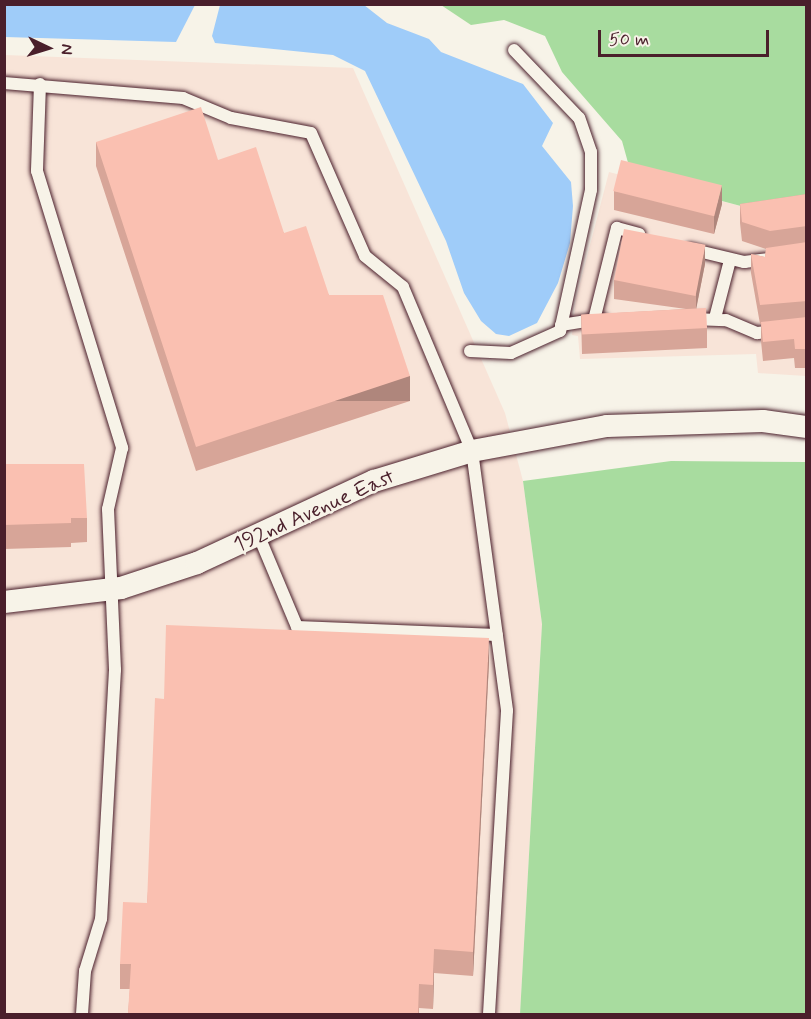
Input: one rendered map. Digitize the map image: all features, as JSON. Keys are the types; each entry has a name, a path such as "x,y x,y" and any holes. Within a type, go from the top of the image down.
{"street":[{"name":"192nd Avenue East","path":"4,602 112,590 197,563 374,481 471,451 608,426 763,421 807,427"}],"lane":[{"path":"470,351 511,353 554,337 561,325 584,232 591,152 579,118 514,50"},
{"path":"4,83 40,84 183,98 231,118 311,133 365,256 403,287 471,451 507,711 489,1014"},
{"path":"40,84 37,171 122,448 108,509 116,670 101,920 85,971 82,1014"},
{"path":"594,320 617,228 651,238"},
{"path":"674,244 730,260 786,256"},
{"path":"715,318 730,260"},
{"path":"682,319 715,318 757,333 807,328"},
{"path":"561,325 594,320 616,320"},
{"path":"258,534 297,627 497,635"}],"shaded area":[{"path":"5,55 353,68 505,413 523,481 542,624 520,1014 5,1014"},
{"path":"609,172 752,209 806,202 806,376 758,373 756,354 580,359 578,336 572,335 576,299"}],"green space":[{"path":"441,5 806,5 806,202 752,209 632,177 622,141 562,72 545,36 504,20 471,25"},
{"path":"671,461 806,462 806,1014 520,1014 542,624 523,481"}],"water":[{"path":"5,4 195,5 176,42 5,37"},
{"path":"220,5 364,5 387,23 429,39 441,52 523,84 553,123 542,146 571,182 573,206 570,243 558,283 537,323 509,336 496,334 481,321 464,293 446,241 365,71 333,55 215,43 212,36"}],"building":[{"path":"201,107 218,160 256,147 284,233 306,226 329,295 383,295 410,376 196,447 96,142"},
{"path":"621,160 722,185 714,216 613,191"},
{"path":"807,194 807,226 770,231 742,222 740,204"},
{"path":"624,229 705,245 696,296 614,280"},
{"path":"807,242 807,301 760,305 751,254 765,257 766,248"},
{"path":"706,308 707,328 582,335 581,315"},
{"path":"807,317 807,349 795,349 794,339 763,342 761,322"},
{"path":"4,464 84,464 87,518 71,518 71,523 4,525"},
{"path":"166,625 489,638 473,952 434,949 433,985 419,984 418,1014 128,1014 131,964 120,964 123,902 147,903 155,698 164,699"}]}
